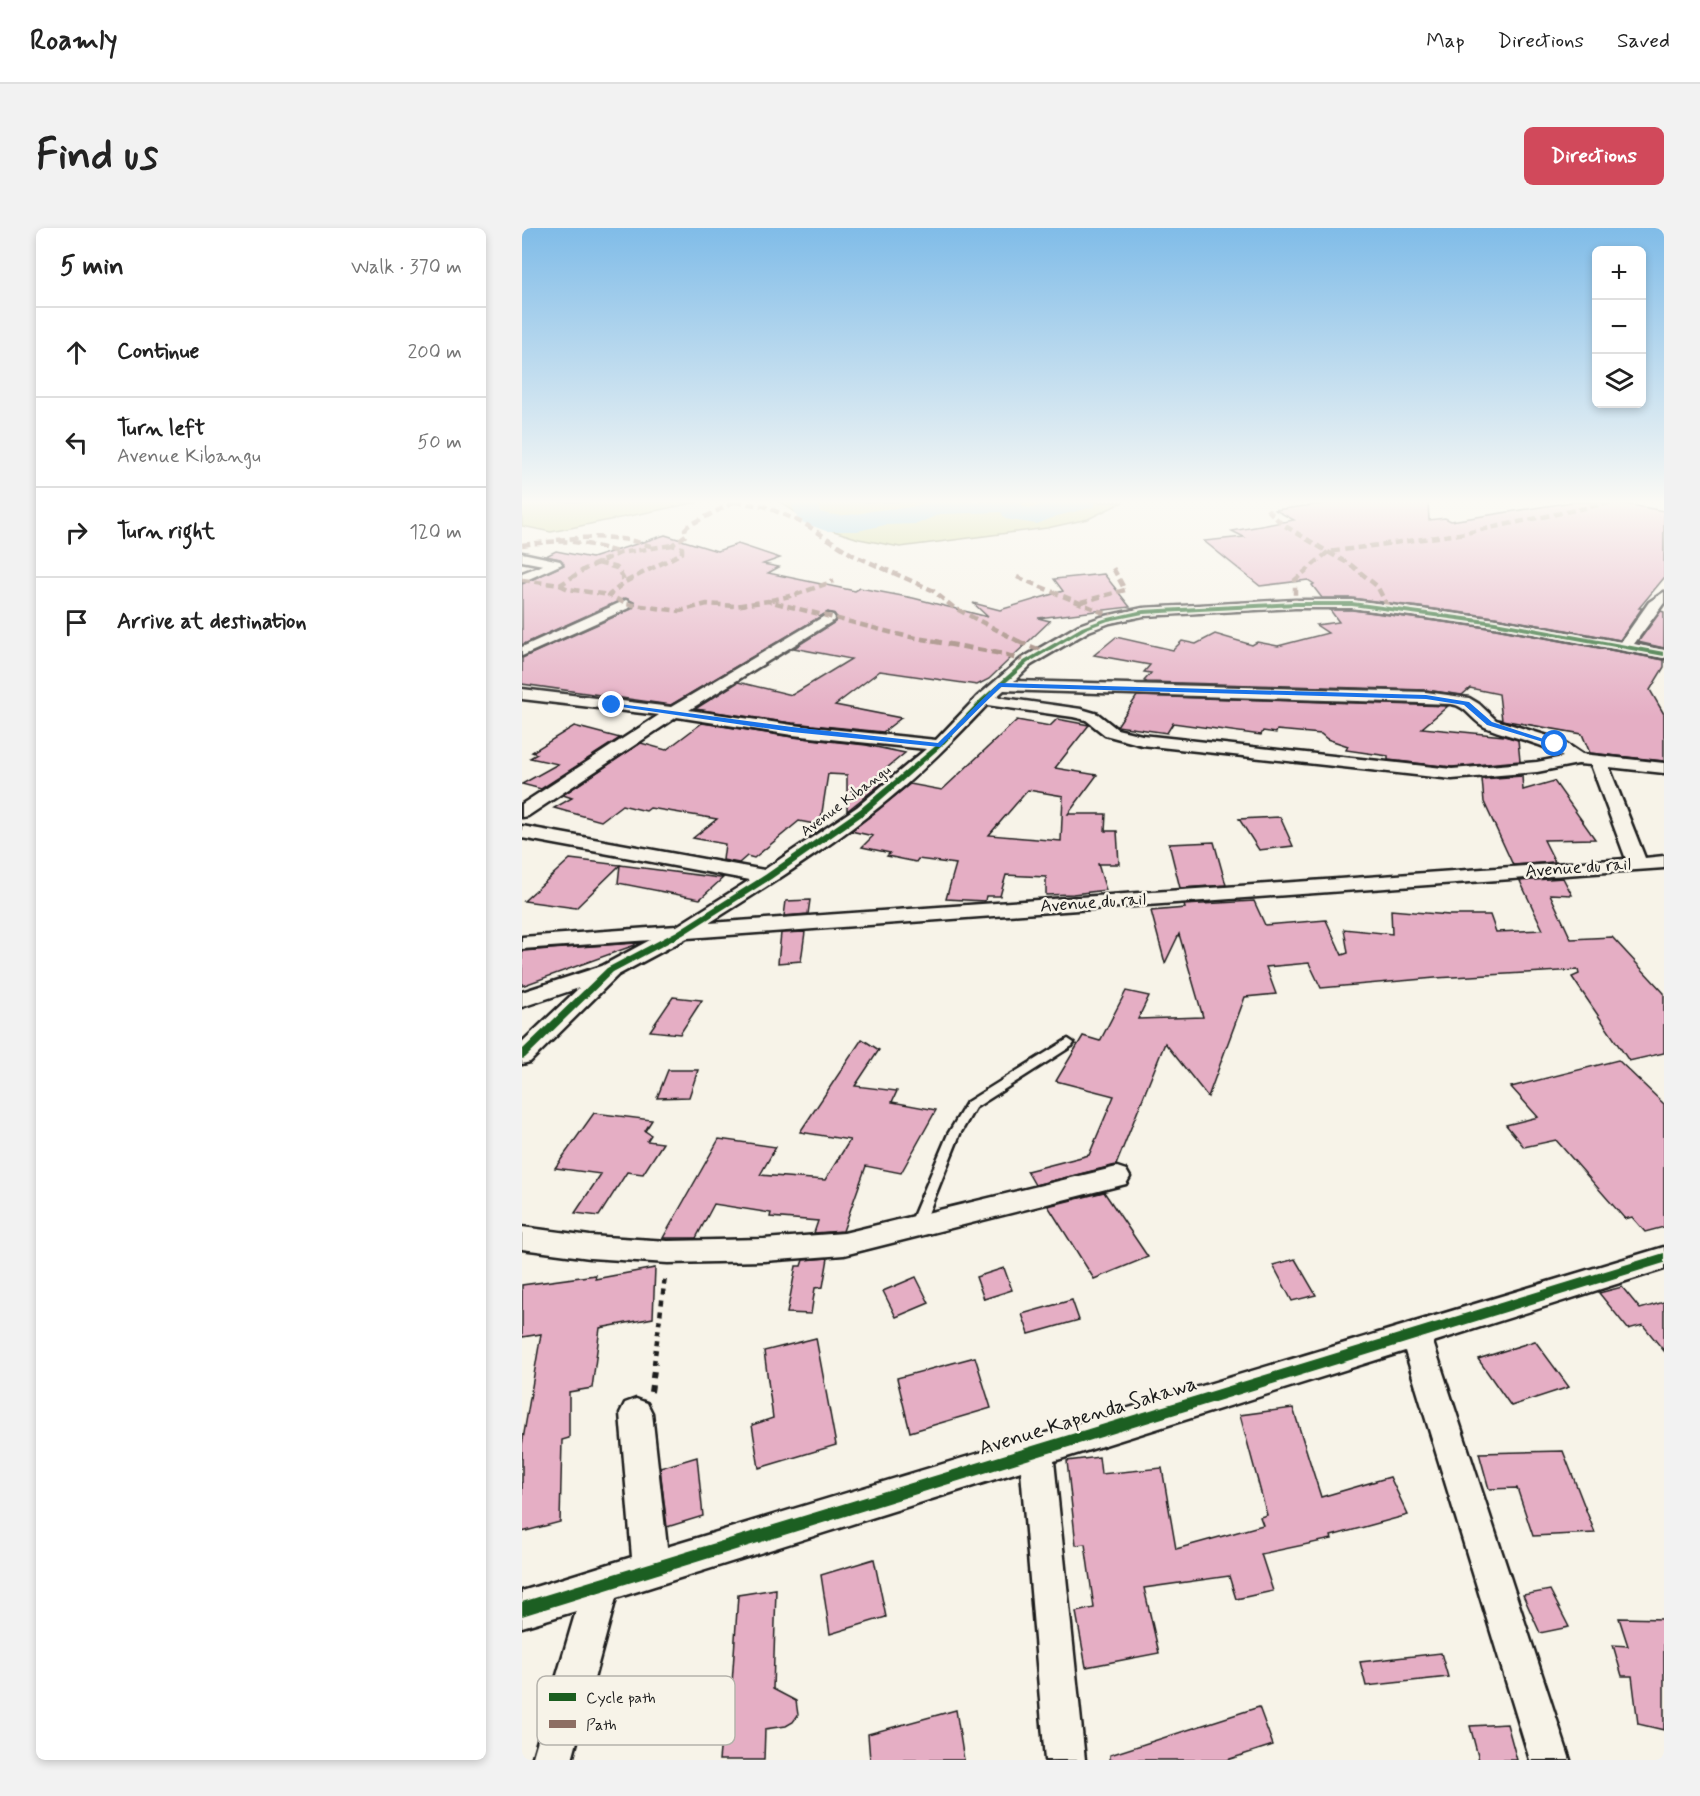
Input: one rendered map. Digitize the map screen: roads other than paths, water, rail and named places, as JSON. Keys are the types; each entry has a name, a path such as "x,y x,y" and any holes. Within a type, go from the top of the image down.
{"street":[{"path":"1625,646 1654,605 1664,596"},
{"path":"522,652 626,604"},
{"name":"Avenue Kibangu","path":"522,1056 610,970 680,933 768,877 863,811 940,745 983,700 1026,662 1084,628 1106,620 1143,612 1295,604 1352,604 1463,618 1664,654"},
{"path":"522,812 675,712 828,618"},
{"path":"999,685 1426,697 1455,700 1474,708 1483,720 1555,744 1578,759"},
{"path":"522,694 675,712 792,730 940,745"},
{"path":"983,700 1075,712 1092,717 1111,732 1142,741 1452,774 1537,767 1578,759 1664,768"},
{"path":"1598,762 1638,864"},
{"path":"522,832 768,877"},
{"name":"Avenue du rail","path":"522,943 1664,862"},
{"path":"522,1000 610,970"},
{"path":"522,1238 590,1247 668,1252 764,1251 844,1244 1117,1177"},
{"name":"Avenue Kapenda Sakawa","path":"522,1609 1664,1258"},
{"path":"1415,1335 1550,1760"},
{"path":"636,1413 651,1570"},
{"path":"1036,1450 1065,1760"},
{"path":"576,1676 601,1586"},
{"path":"552,1760 556,1745"}],"lane":[{"path":"916,1226 954,1134 971,1105 1068,1043"}]}
